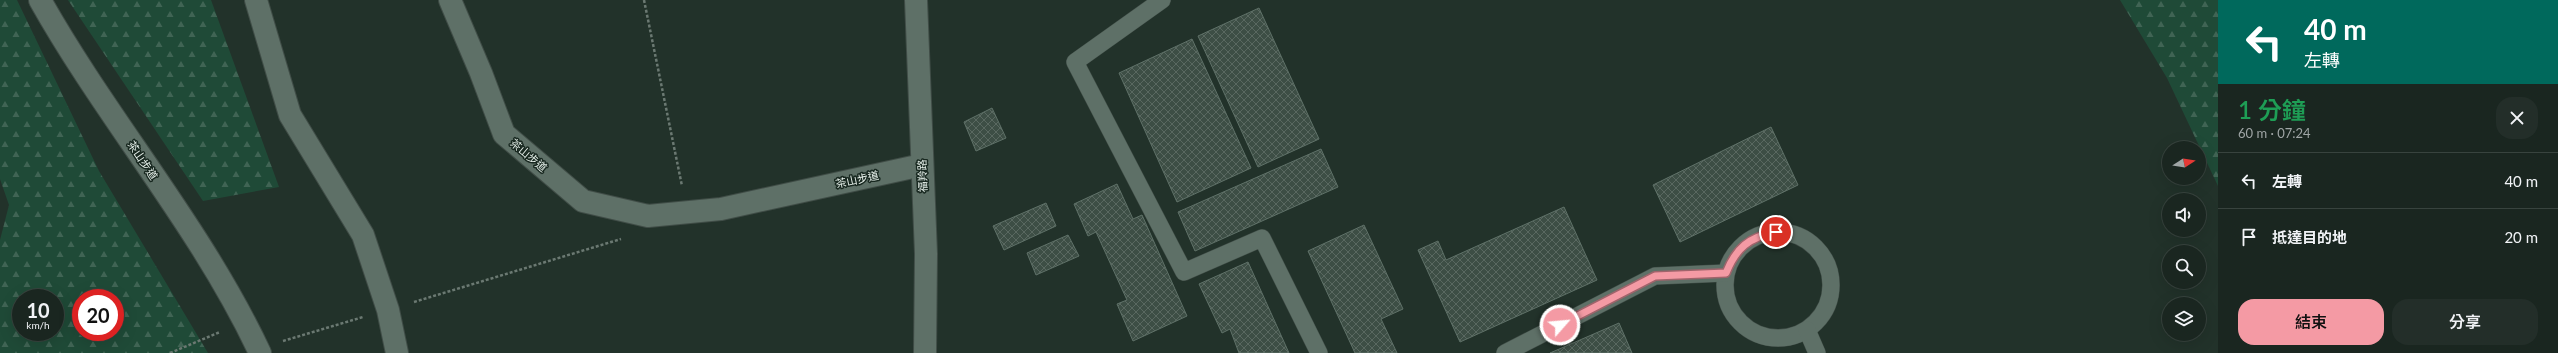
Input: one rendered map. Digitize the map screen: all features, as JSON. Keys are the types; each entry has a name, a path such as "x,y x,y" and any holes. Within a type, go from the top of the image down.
{"street":[{"name":"茶山步道","path":"40,0 59,34 185,221 244,321 260,353"},
{"path":"256,0 290,115 363,234 388,310 397,353"},
{"name":"茶山步道","path":"450,0 481,73 504,134 583,201 648,216 721,209 922,165"},
{"name":"福羚路","path":"916,0 926,254 925,353"}],"lane":[{"path":"1162,0 1075,62 1184,272 1262,238 1318,353"},
{"path":"1776,232 1793,234 1808,241 1821,253 1829,268 1831,285 1826,308 1820,318 1807,330 1790,337 1772,339 1755,334 1741,323 1730,309 1725,292 1726,273 1733,257 1744,244 1759,235 1776,232"},
{"path":"1505,353 1655,276 1726,273"},
{"path":"1807,330 1817,353"}],"path":[{"path":"644,0 687,212"},
{"path":"280,342 623,238"},
{"path":"170,353 244,321"}],"green space":[{"path":"0,0 17,0 99,171 208,353 0,353 0,240 9,205 0,179"},
{"path":"68,0 211,0 279,187 203,201"},
{"path":"2120,0 2218,0 2218,186 2206,161 2206,141 2197,141 2167,78"}],"building":[{"path":"1259,8 1319,139 1258,167 1198,36"},
{"path":"1192,39 1251,168 1177,202 1119,73"},
{"path":"992,108 1006,138 976,151 964,122"},
{"path":"1771,127 1798,185 1680,242 1653,185"},
{"path":"1321,149 1338,187 1195,251 1178,212"},
{"path":"1117,184 1133,219 1142,215 1187,316 1133,341 1117,304 1127,300 1096,232 1088,236 1074,204"},
{"path":"1046,203 1056,226 1004,250 993,226"},
{"path":"1564,207 1597,280 1460,342 1418,250 1438,241 1446,260"},
{"path":"1364,225 1403,309 1381,319 1397,353 1355,353 1308,251"},
{"path":"1068,235 1079,256 1036,275 1027,253"},
{"path":"1248,262 1289,353 1239,353 1230,329 1222,333 1199,284"},
{"path":"1619,323 1632,353 1550,353"}],"route":[{"path":"1560,325 1655,276 1726,273 1733,257 1744,244 1759,235 1776,232"}]}
